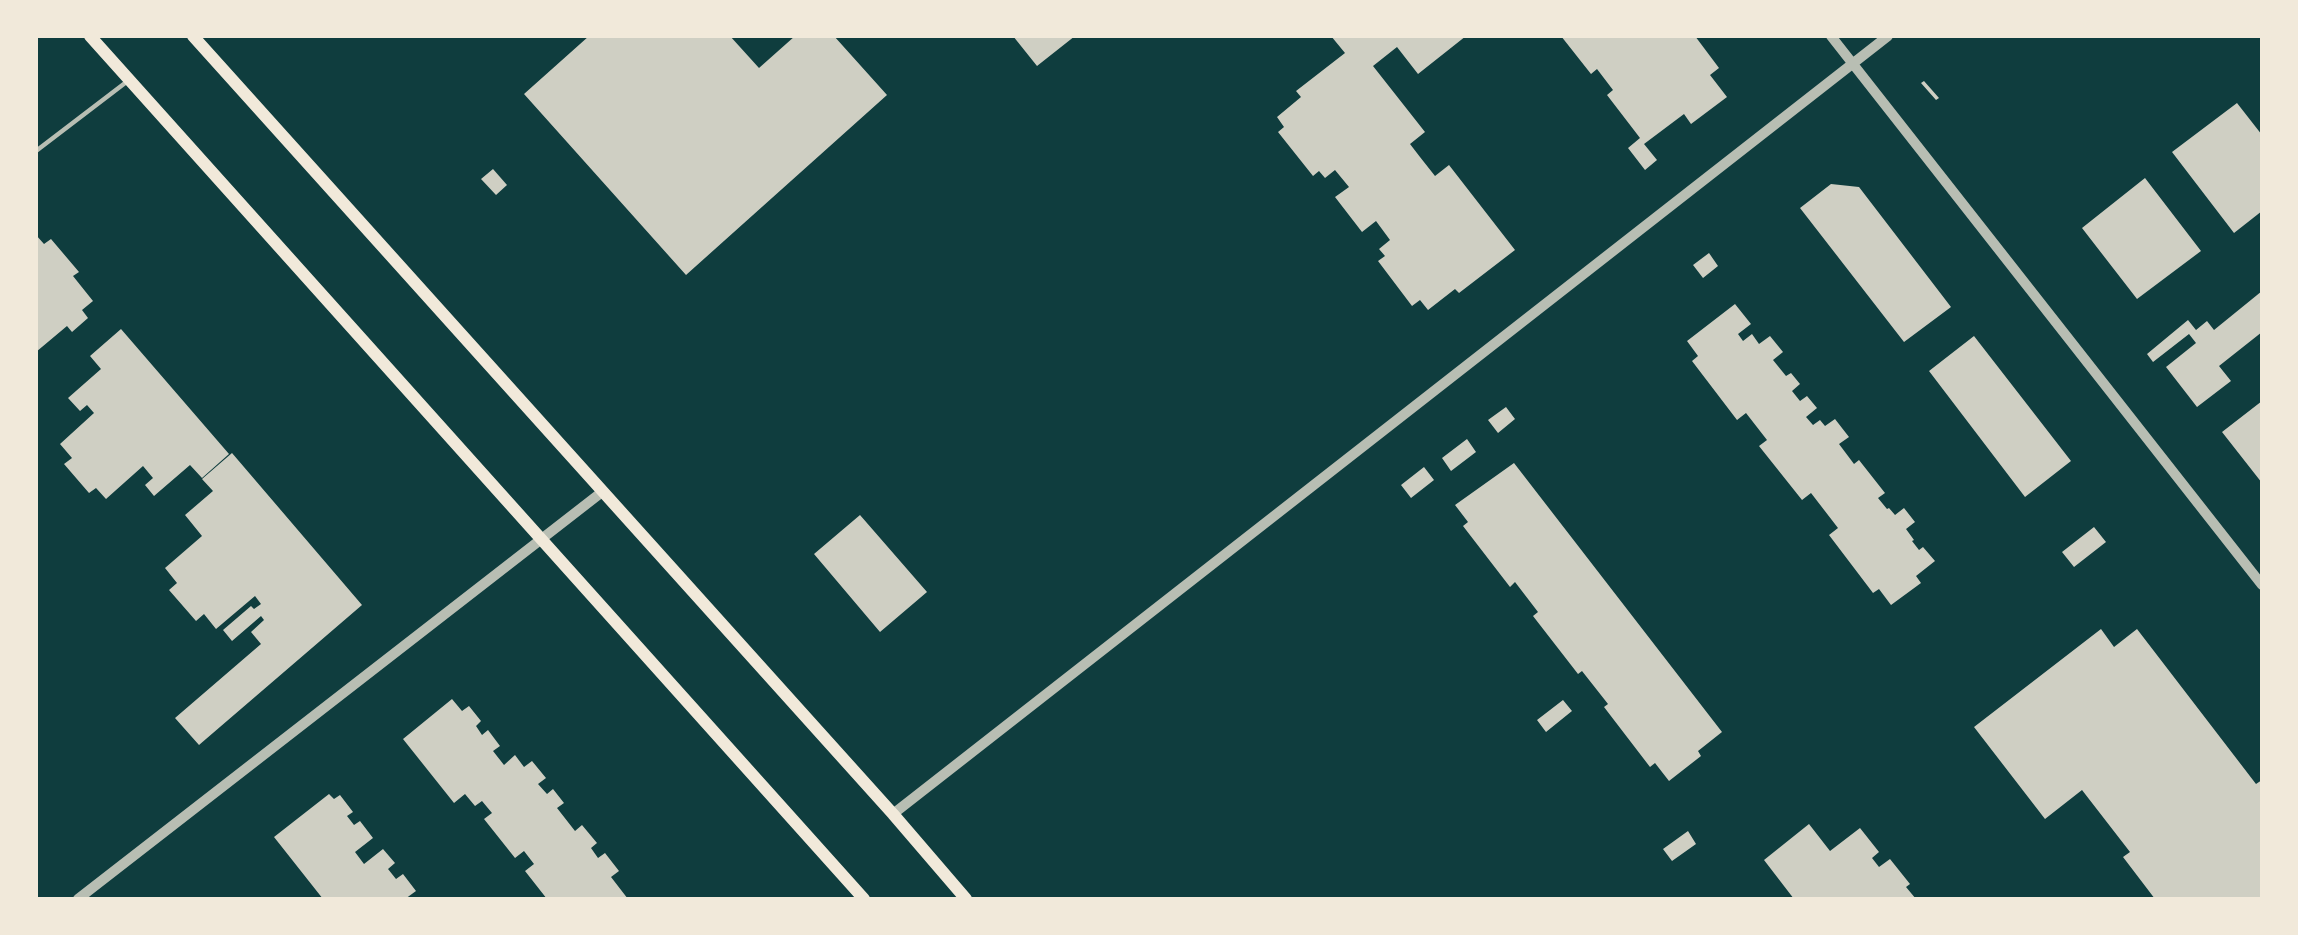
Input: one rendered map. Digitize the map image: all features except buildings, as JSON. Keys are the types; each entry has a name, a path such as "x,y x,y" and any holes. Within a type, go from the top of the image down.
{"main road":[{"path":"90,36 864,899"},
{"path":"193,36 893,814 966,899"}],"street":[{"path":"1831,36 2262,585"},
{"path":"893,814 1888,36"},
{"path":"78,899 602,492"}],"lane":[{"path":"36,151 129,79"}]}
